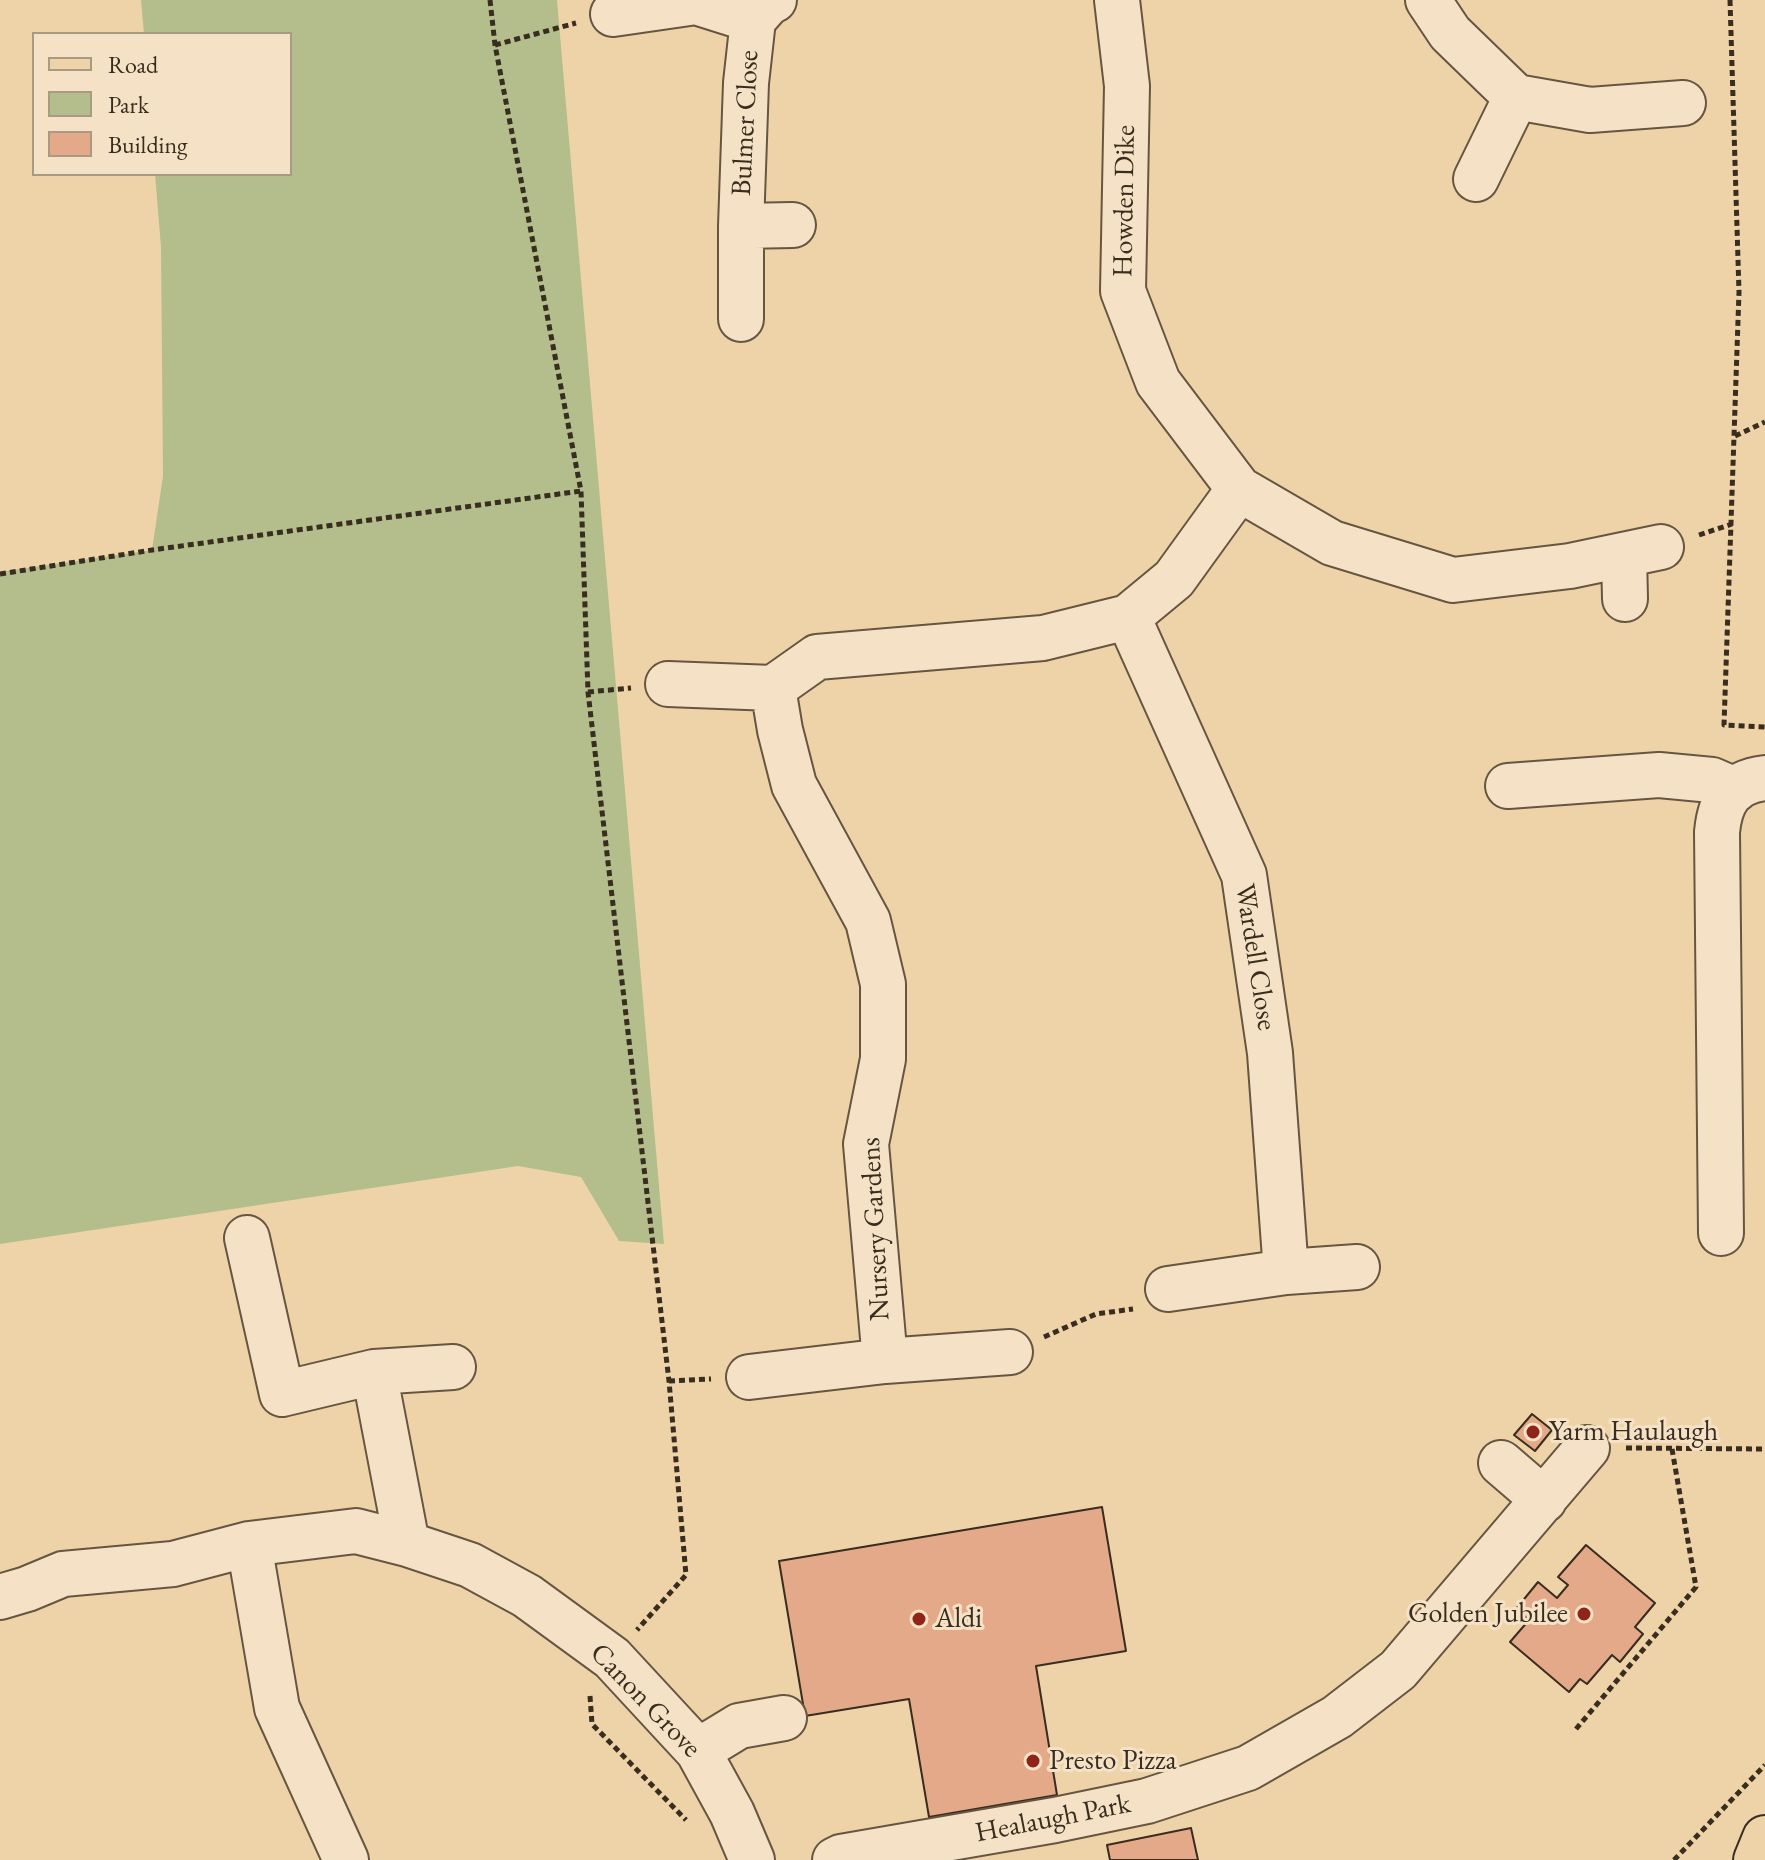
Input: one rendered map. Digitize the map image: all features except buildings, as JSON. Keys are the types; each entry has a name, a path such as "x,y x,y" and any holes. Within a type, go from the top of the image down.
{"main road":[{"path":"1756,1860 1765,1838"}],"street":[{"name":"Howden Dike","path":"1117,0 1127,86 1123,291 1158,382 1239,489 1332,543 1453,580 1570,566 1643,551 1625,599"},
{"path":"1428,0 1450,33 1516,97 1590,110 1683,103"},
{"name":"Bulmer Close","path":"613,14 696,2 763,10 746,83 741,319"},
{"path":"1476,179 1516,97"},
{"name":"Bulmer Close","path":"741,226 793,225"},
{"path":"668,684 773,688 817,657 1043,638 1128,617 1174,579 1239,489"},
{"name":"Wardell Close","path":"1128,617 1244,875 1270,1053 1286,1272"},
{"name":"Nursery Gardens","path":"773,688 794,785 868,921 883,984 883,1059 866,1144 885,1361"},
{"path":"1508,786 1659,775 1750,784"},
{"path":"1721,1233 1717,832 1722,805 1750,784"},
{"path":"247,1238 282,1394 374,1372 453,1367"},
{"path":"1168,1289 1286,1272 1357,1267"},
{"name":"Nursery Gardens","path":"749,1377 885,1361 1010,1352"},
{"path":"374,1372 407,1544"},
{"name":"Healaugh Park","path":"835,1860 1147,1801 1248,1768 1337,1717 1398,1670 1587,1448"},
{"path":"1501,1463 1544,1500"},
{"name":"Canon Grove","path":"0,1597 63,1574 173,1564 249,1544 356,1531 470,1565 516,1590 612,1658 698,1751 732,1813 752,1860"},
{"path":"249,1544 277,1708 346,1860"},
{"path":"698,1751 739,1726 784,1718"}],"path":[{"path":"490,0 495,45 581,491 588,692 669,1381 686,1575 612,1658 590,1696 592,1724 691,1825"},
{"path":"1730,0 1739,292 1724,725 1765,727"},
{"path":"495,45 613,14"},
{"path":"1735,436 1765,422"},
{"path":"0,574 581,491"},
{"path":"1010,1352 1096,1314 1158,1306 1168,1289"},
{"path":"1587,1448 1765,1449"},
{"path":"1576,1729 1696,1587 1672,1449"},
{"path":"1674,1860 1765,1765"}],"green space":[{"path":"141,0 557,0 664,1244 619,1241 581,1177 518,1166 0,1244 0,572 152,550 163,476 161,247 155,176 292,176 292,32 144,32"}],"place":[{"name":"Yarm Haulaugh","path":"1533,1432"},
{"name":"Golden Jubilee","path":"1584,1614"},
{"name":"Aldi","path":"919,1619"},
{"name":"Presto Pizza","path":"1033,1761"}]}
